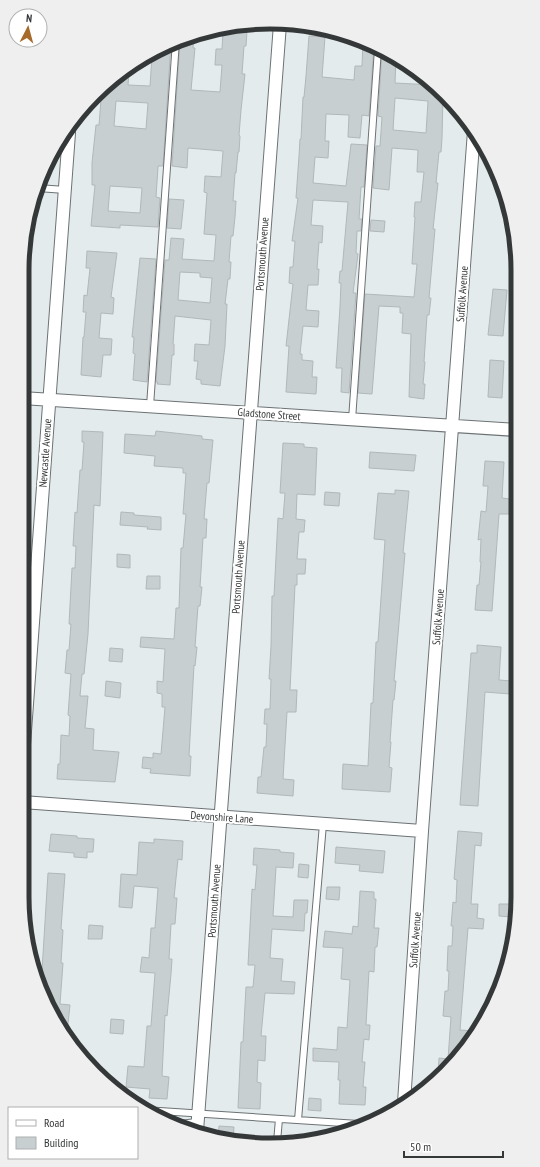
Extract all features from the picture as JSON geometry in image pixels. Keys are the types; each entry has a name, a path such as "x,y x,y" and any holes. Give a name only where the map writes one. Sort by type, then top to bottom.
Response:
{"street":[{"name":"Portsmouth Avenue","path":"198,1122 280,30"},
{"name":"Newcastle Avenue","path":"29,675 69,138"},
{"name":"Suffolk Avenue","path":"404,1097 422,831 473,141"},
{"name":"Gladstone Street","path":"29,398 511,430"},
{"name":"Devonshire Lane","path":"29,803 422,831"}],"lane":[{"path":"150,406 175,48"},
{"path":"352,420 378,54"},
{"path":"44,188 65,190"},
{"path":"298,1120 323,824"},
{"path":"168,1115 198,1122"},
{"path":"277,1138 279,1119"},
{"path":"187,1123 279,1119 351,1124"}],"building":[{"path":"247,31 246,46 244,46 242,74 245,74 239,135 239,152 235,173 233,201 236,201 235,217 233,236 231,236 229,262 231,262 230,279 228,279 225,304 227,304 225,346 220,386 201,384 201,380 196,379 198,361 194,361 195,344 209,345 211,320 175,316 173,344 174,355 172,355 170,385 157,384 165,260 169,260 171,238 184,239 182,259 214,261 216,235 204,234 207,193 204,192 205,176 221,177 223,151 188,148 187,168 172,166 180,46 194,42 193,48 195,48 191,90 220,92 222,65 215,65 216,49 222,49 223,34","holes":["180,272 200,273 200,277 212,278 210,303 178,300"]},
{"path":"309,36 325,37 322,77 354,80 355,66 362,66 363,47 374,52 369,116 362,115 360,138 348,137 349,115 326,114 325,141 329,141 328,158 315,157 313,183 346,186 351,144 367,145 364,187 361,187 359,219 362,219 361,231 357,231 356,253 358,254 353,293 356,293 349,393 341,392 342,368 336,368 341,283 339,283 340,271 342,271 348,202 313,200 311,225 323,226 322,243 319,242 317,269 319,269 318,285 308,285 306,310 319,311 318,327 303,326 300,354 302,354 302,360 313,361 312,377 317,377 316,394 286,392 289,346 286,346 293,284 289,283 290,267 293,267 295,241 292,241 298,198 296,198"},
{"path":"171,50 163,166 158,166 156,197 160,198 158,227 120,225 120,228 91,226 95,185 92,185 92,163 96,125 99,125 100,100 129,75 128,85 150,86 152,60","holes":["116,101 148,103 146,129 114,126","110,186 142,188 140,213 108,211"]},
{"path":"382,57 396,65 395,83 424,85 443,103 441,152 439,152 436,183 438,183 433,229 435,229 429,298 431,298 429,315 427,315 424,362 424,399 409,397 411,334 402,333 403,313 400,313 400,307 379,306 372,394 358,393 365,294 414,297 417,264 412,264 415,202 421,202 424,172 417,172 418,150 392,148 389,190 373,188 376,146 380,146 382,117 378,116","holes":["395,98 428,101 426,133 393,130"]},
{"path":"169,199 184,200 181,229 167,228"},
{"path":"371,220 385,221 384,232 370,231"},
{"path":"87,251 117,253 111,297 114,298 113,314 101,313 99,338 112,339 111,355 103,355 101,377 81,375 86,312 83,312 84,295 87,296 90,268 86,268"},
{"path":"140,258 156,259 147,382 133,380 135,354 133,353 134,337 132,337"},
{"path":"493,289 507,290 503,336 488,335"},
{"path":"490,360 504,361 502,398 488,397"},
{"path":"82,431 103,432 100,506 94,505 88,634 80,696 88,696 85,728 94,729 93,750 119,752 115,782 57,779 58,764 60,764 61,735 69,736 70,716 68,715 71,674 65,673 71,624 69,624 72,568 75,568 76,546 73,546 75,512 77,513 80,470 82,470 84,442 82,442"},
{"path":"156,431 202,436 202,439 213,440 209,483 207,483 204,519 207,519 206,538 203,538 200,587 202,587 200,606 198,606 195,647 197,647 195,666 194,665 189,756 191,756 190,776 150,773 151,769 142,768 143,757 153,758 153,753 161,754 165,707 162,707 162,694 157,693 157,681 163,682 165,649 140,647 141,637 174,639 176,608 179,608 181,548 183,548 186,514 183,514 186,473 183,473 183,468 154,466 155,456 124,453 125,434 155,436"},
{"path":"283,443 304,444 304,447 317,448 315,495 297,494 296,519 305,520 304,532 299,532 297,559 306,559 305,574 297,574 297,585 295,585 290,690 297,690 296,712 287,712 283,779 294,780 293,796 257,793 258,777 261,777 264,747 266,747 267,724 264,724 265,709 270,709 271,679 269,679 272,596 274,596 278,518 283,519 285,493 280,493"},
{"path":"370,452 416,455 414,471 369,468"},
{"path":"485,461 504,462 502,498 510,499 509,514 499,514 492,611 475,610 481,562 481,539 478,540 481,511 486,512 488,486 483,486"},
{"path":"395,490 409,491 394,681 396,681 390,742 389,767 392,768 390,792 342,789 343,764 368,766 371,703 373,703 376,642 378,642 385,540 374,539 378,493 395,494"},
{"path":"325,492 340,493 339,506 324,505"},
{"path":"121,512 134,513 134,515 161,517 161,530 147,529 148,527 120,525"},
{"path":"117,554 130,555 130,568 117,567"},
{"path":"147,576 160,576 160,589 146,589"},
{"path":"477,645 501,647 499,680 511,681 510,694 485,692 478,806 460,805 471,653 477,653"},
{"path":"110,648 123,649 122,662 109,661"},
{"path":"106,681 121,683 120,698 105,696"},
{"path":"458,831 482,833 481,846 475,845 471,904 478,904 477,918 484,919 483,929 468,928 460,1030 470,1031 448,1059 451,1017 443,1016 445,991 448,991 448,946 452,946 453,926 451,926 453,902 456,903 457,880 454,879"},
{"path":"51,834 94,839 93,852 87,852 87,858 74,857 74,853 49,851"},
{"path":"154,839 183,841 182,860 178,859 174,898 177,898 175,924 171,924 169,959 172,959 167,1016 165,1015 162,1076 169,1077 167,1099 149,1098 150,1089 126,1087 128,1066 144,1067 147,1026 151,1026 155,973 140,972 142,957 149,958 151,928 155,928 158,888 134,886 132,908 119,907 121,874 137,875 139,842 154,843"},
{"path":"336,847 385,851 383,873 359,871 360,865 335,863"},
{"path":"254,848 280,850 280,852 294,853 293,868 276,867 273,916 293,917 294,900 308,900 307,913 305,913 304,931 272,929 270,958 283,959 281,981 295,982 294,994 265,993 261,1036 266,1036 265,1061 258,1060 257,1082 261,1083 260,1109 238,1108 241,1042 243,1042 246,987 253,987 255,965 248,965 252,889 255,890 257,865 253,865"},
{"path":"299,864 309,865 308,878 298,877"},
{"path":"48,873 65,874 61,929 63,930 61,963 63,963 60,1004 70,1005 68,1028 54,1004 42,973"},
{"path":"327,887 340,887 339,900 326,899"},
{"path":"360,891 374,892 374,899 376,899 374,928 379,928 377,947 375,947 374,972 369,971 366,1025 370,1025 369,1040 364,1039 362,1062 365,1062 363,1087 366,1087 365,1105 339,1104 339,1062 313,1061 313,1048 337,1050 338,1027 347,1028 350,980 341,979 343,948 323,947 325,931 352,934 353,926 358,927"},
{"path":"499,904 511,904 510,917 499,916"},
{"path":"89,925 103,926 102,939 88,939"},
{"path":"111,1019 124,1020 123,1034 110,1033"},
{"path":"439,1058 448,1059 438,1069"},
{"path":"309,1098 321,1099 321,1111 308,1110"},
{"path":"219,1126 234,1127 233,1135 219,1132"}]}
